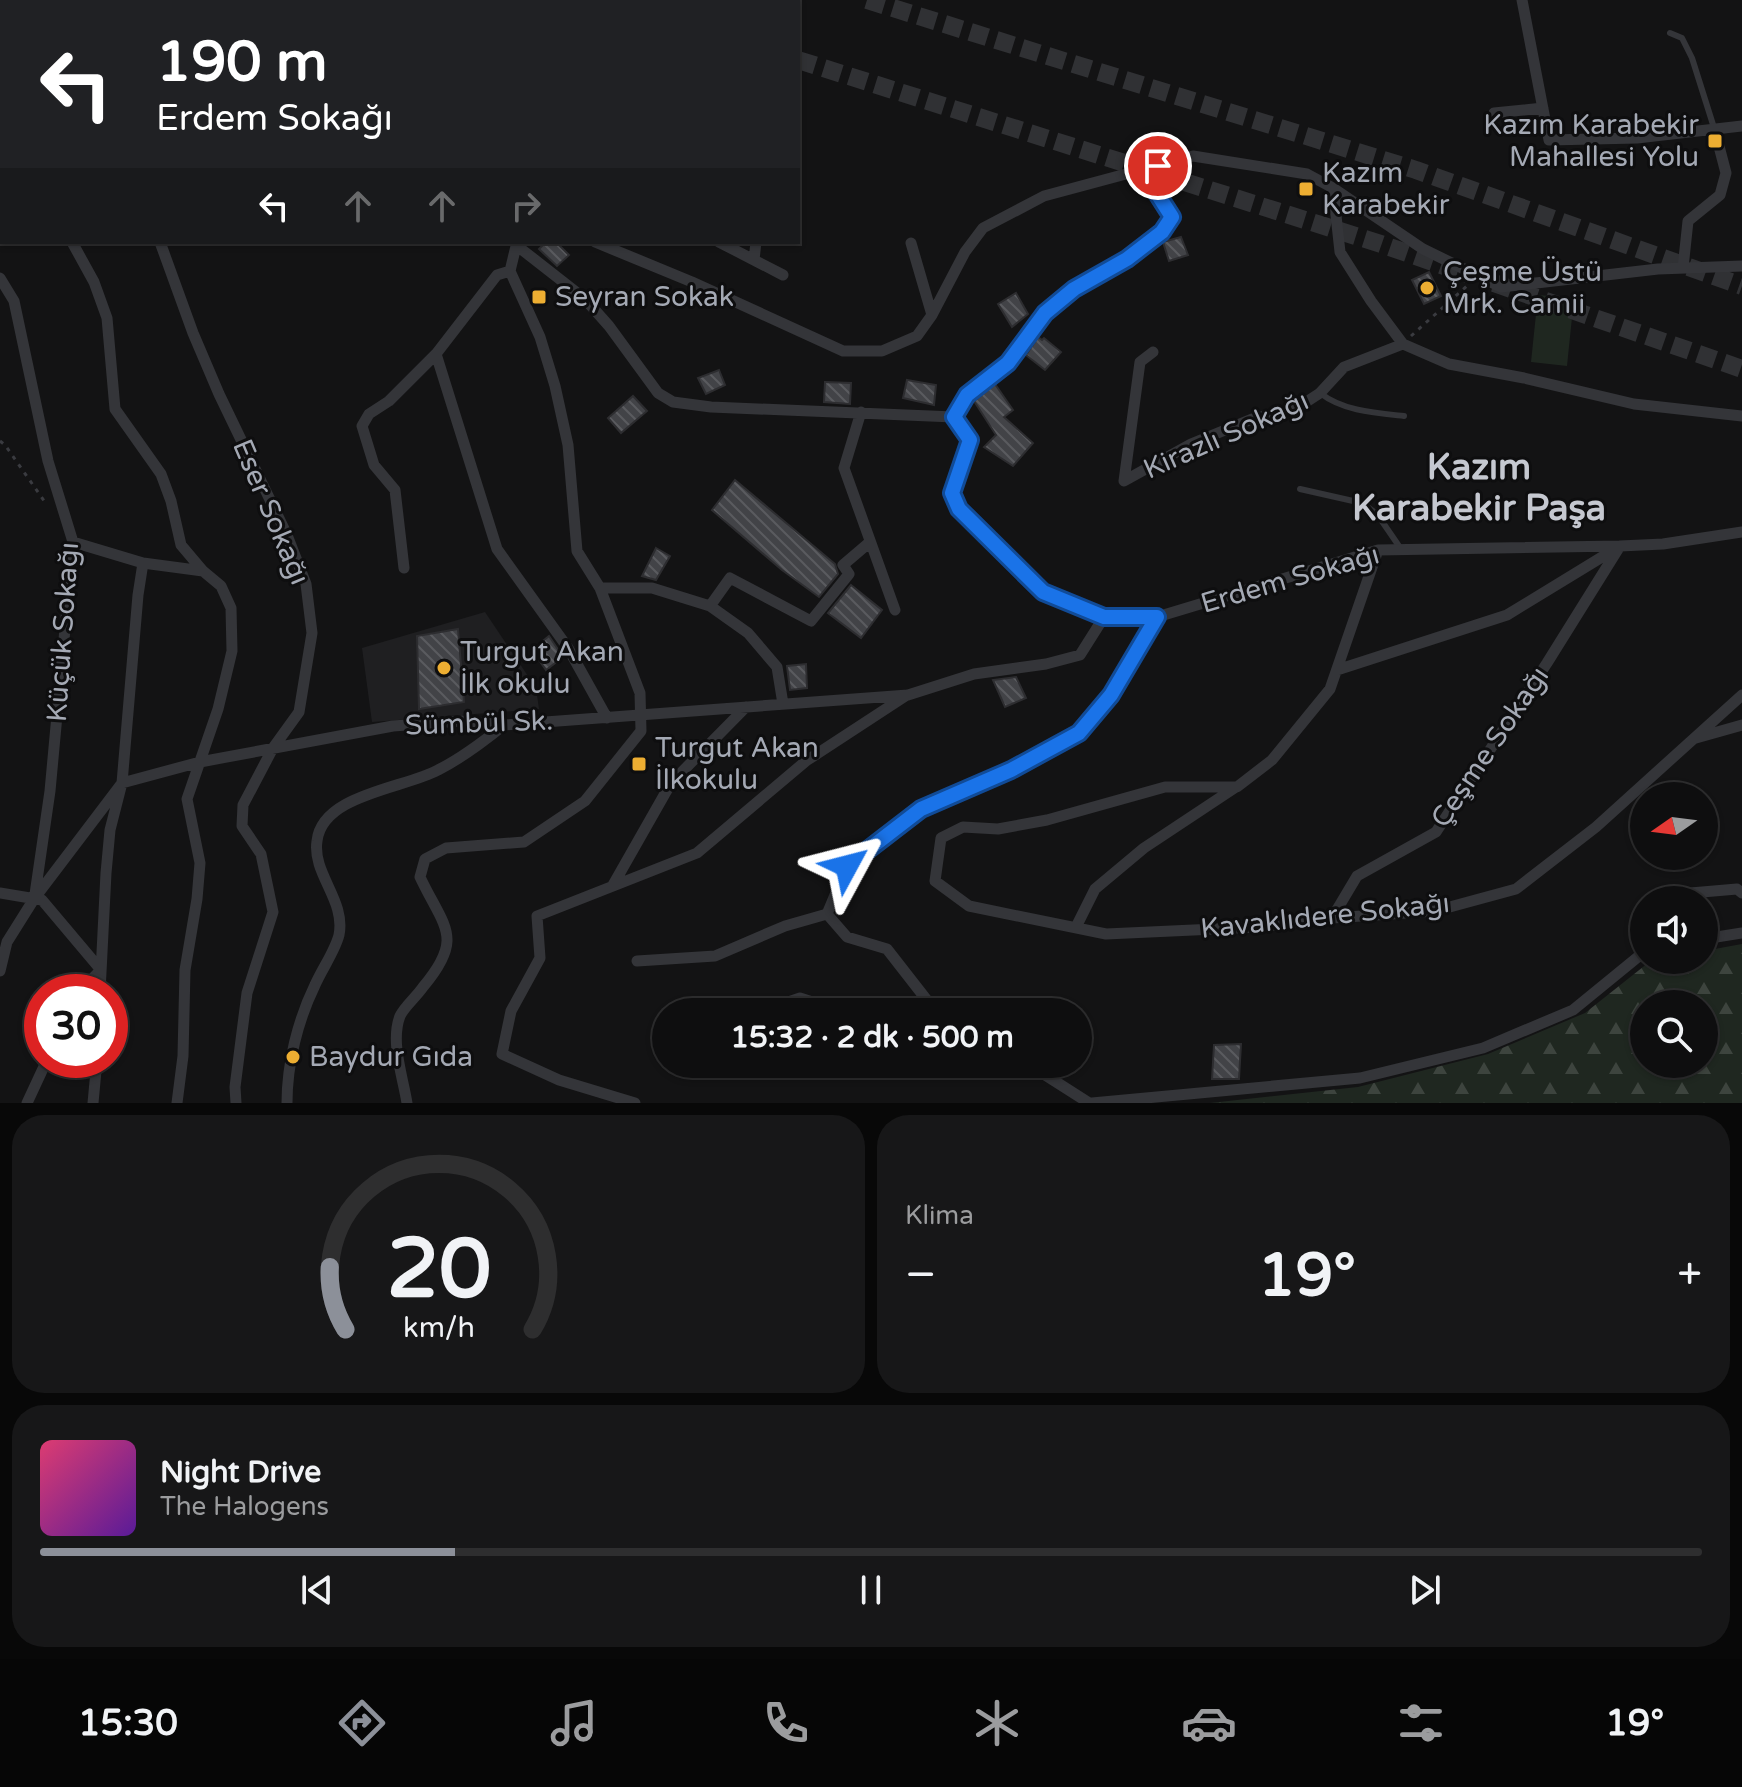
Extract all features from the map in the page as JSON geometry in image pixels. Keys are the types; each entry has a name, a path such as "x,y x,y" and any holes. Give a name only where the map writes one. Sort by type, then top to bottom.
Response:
{"street":[{"path":"1522,0 1549,140 1637,138 1742,126"},
{"path":"1494,113 1543,108"},
{"path":"1683,268 1688,221 1720,195 1726,173 1715,131"},
{"path":"600,244 843,351 882,351 917,336 932,315 965,252 983,228 1044,196 1193,156 1307,174 1423,249 1501,287 1683,268 1742,266"},
{"path":"954,417 967,395 1008,363 1045,313 1074,289 1127,259 1162,232 1172,217 1158,195 1158,166"},
{"path":"1333,188 1340,252 1403,344 1449,364 1634,404 1742,416"},
{"path":"911,243 932,315"},
{"path":"73,244 94,282 107,318 115,409 161,474 181,545 203,571 221,586 231,608 232,651 218,709 187,799 200,863 185,970 183,1056 177,1103"},
{"name":"Eser Sokağı","path":"161,244 208,370 287,535 306,584 312,633 299,712 273,748 243,805 242,826 261,854 273,912 247,993 236,1103"},
{"path":"407,1103 397,1046 400,1016 438,969 447,952 448,933 420,877 425,859 446,848 524,842 585,801 641,731 640,693 600,588 577,551 568,445 540,337 510,271 516,244"},
{"path":"517,244 585,299 609,326 651,385 673,402 711,407 954,417"},
{"path":"723,244 783,275"},
{"path":"754,260 756,244"},
{"path":"404,568 395,490 374,465 362,426 369,414 389,401 436,354 497,275 510,271"},
{"name":"Küçük Sokağı","path":"0,278 14,301 48,461 73,542 50,791 34,899"},
{"name":"Kirazlı Sokağı","path":"1153,352 1140,362 1124,481 1191,444 1252,419 1297,408 1320,393 1344,367 1403,344"},
{"path":"436,354 497,549 568,648 607,718"},
{"path":"861,412 844,468 895,610"},
{"path":"954,417 970,440 952,493 959,509 1043,592 1104,617"},
{"name":"Erdem Sokağı","path":"1104,617 1157,617 1378,550 1663,544 1742,532"},
{"path":"73,542 143,563 203,571"},
{"path":"710,606 730,578 811,621 849,574 843,565 870,542"},
{"path":"1337,670 1507,615 1620,546"},
{"name":"Çeşme Sokağı","path":"1332,918 1357,876 1436,832 1620,546"},
{"path":"1076,927 1095,889 1144,848 1237,787 1272,760 1330,689 1378,550"},
{"path":"101,974 109,845 122,783 143,563"},
{"path":"600,588 652,588 710,606 748,633 777,667 783,704"},
{"name":"Sümbül Sk.","path":"122,783 200,762 393,726 462,721 504,725 908,695 974,674 1046,664 1080,655 1104,617"},
{"path":"827,914 847,866 921,809 1011,770 1079,733 1111,695 1157,617"},
{"path":"635,1103 559,1080 502,1054 511,1011 540,958 537,916 697,853 806,761 908,695"},
{"name":"Kavaklıdere Sokağı","path":"1237,787 1165,787 1047,820 998,829 963,827 941,838 935,881 969,906 1106,934 1259,927 1435,911 1516,889 1596,827 1742,695"},
{"path":"613,886 671,783 746,707"},
{"path":"287,1103 287,1084 303,1011 339,935 338,908 318,862 318,832 346,805 385,787 435,772 470,752 504,725"},
{"path":"1694,739 1742,725"},
{"path":"0,971 7,942 34,899 122,783"},
{"path":"1718,891 1737,889 1742,893"},
{"path":"0,893 42,900 101,970"},
{"path":"637,961 715,956 785,926 827,914"},
{"path":"827,914 847,937 887,949 925,998"},
{"path":"1718,937 1742,933"},
{"path":"1051,1078 1091,1103 1360,1078 1483,1048 1573,1010 1630,963"},
{"path":"97,974 101,970"},
{"path":"27,1103 39,1078"},
{"path":"93,1103 95,1078"}],"lane":[{"path":"1670,33 1682,38 1692,58 1715,131"},
{"path":"1320,393 1331,402 1363,411 1404,416"},
{"path":"1300,489 1362,503 1377,514 1401,550"}],"path":[{"path":"1403,344 1478,276"},
{"path":"0,441 48,506"}],"shaded area":[{"name":"Turgut Akan İlk okulu","path":"485,612 536,688 539,709 372,722 362,648"}],"green space":[{"path":"1538,295 1574,298 1567,366 1531,362"},
{"path":"1742,944 1742,1103 1210,1103 1358,1087 1488,1054 1585,1013 1634,974 1718,974 1718,948"}],"building":[{"path":"1181,237 1188,255 1169,261 1163,242"},
{"path":"544,244 558,244 569,255 557,266 539,249"},
{"name":"Çeşme Üstü Mrk. Camii","path":"1429,272 1441,296 1424,304 1412,280"},
{"path":"1016,293 1028,314 1012,327 998,304"},
{"path":"1038,337 1044,338 1061,352 1045,370 1026,355"},
{"path":"719,370 725,385 706,394 698,378"},
{"path":"907,380 936,385 934,405 903,398"},
{"path":"825,382 851,383 850,404 824,402"},
{"path":"995,384 1013,410 1004,417 1033,443 1013,466 984,447 996,435 974,401"},
{"path":"633,396 647,411 621,433 608,418"},
{"path":"735,480 835,564 838,574 819,597 712,510"},
{"path":"656,548 670,556 656,580 642,576"},
{"path":"851,585 882,610 861,638 828,613"},
{"path":"458,629 464,702 419,709 417,636"},
{"path":"549,636 563,657 546,670 532,650"},
{"path":"806,664 807,688 790,690 787,666"},
{"path":"1016,677 1026,698 1005,707 993,680"},
{"path":"1241,1044 1239,1079 1212,1079 1214,1045"}],"tunnel":[{"path":"867,0 1416,170 1742,286"},
{"path":"800,61 1381,244 1470,275"},
{"path":"1494,283 1742,369"}],"place":[{"name":"Kazım Karabekir Mahallesi Yolu","path":"1715,141"},
{"name":"Kazım Karabekir","path":"1306,189"},
{"name":"Çeşme Üstü Mrk. Camii","path":"1427,288"},
{"name":"Seyran Sokak","path":"539,297"},
{"name":"Turgut Akan İlk okulu","path":"444,668"},
{"name":"Turgut Akan İlkokulu","path":"639,764"},
{"name":"Baydur Gıda","path":"293,1057"}],"district":[{"name":"Kazım Karabekir Paşa","path":"1479,488"}],"route":[{"path":"847,866 921,809 1011,770 1079,733 1111,695 1157,617 1104,617 1043,592 959,509 952,493 970,440 954,417 967,395 1008,363 1045,313 1074,289 1127,259 1162,232 1172,217 1158,195 1158,166"}]}
